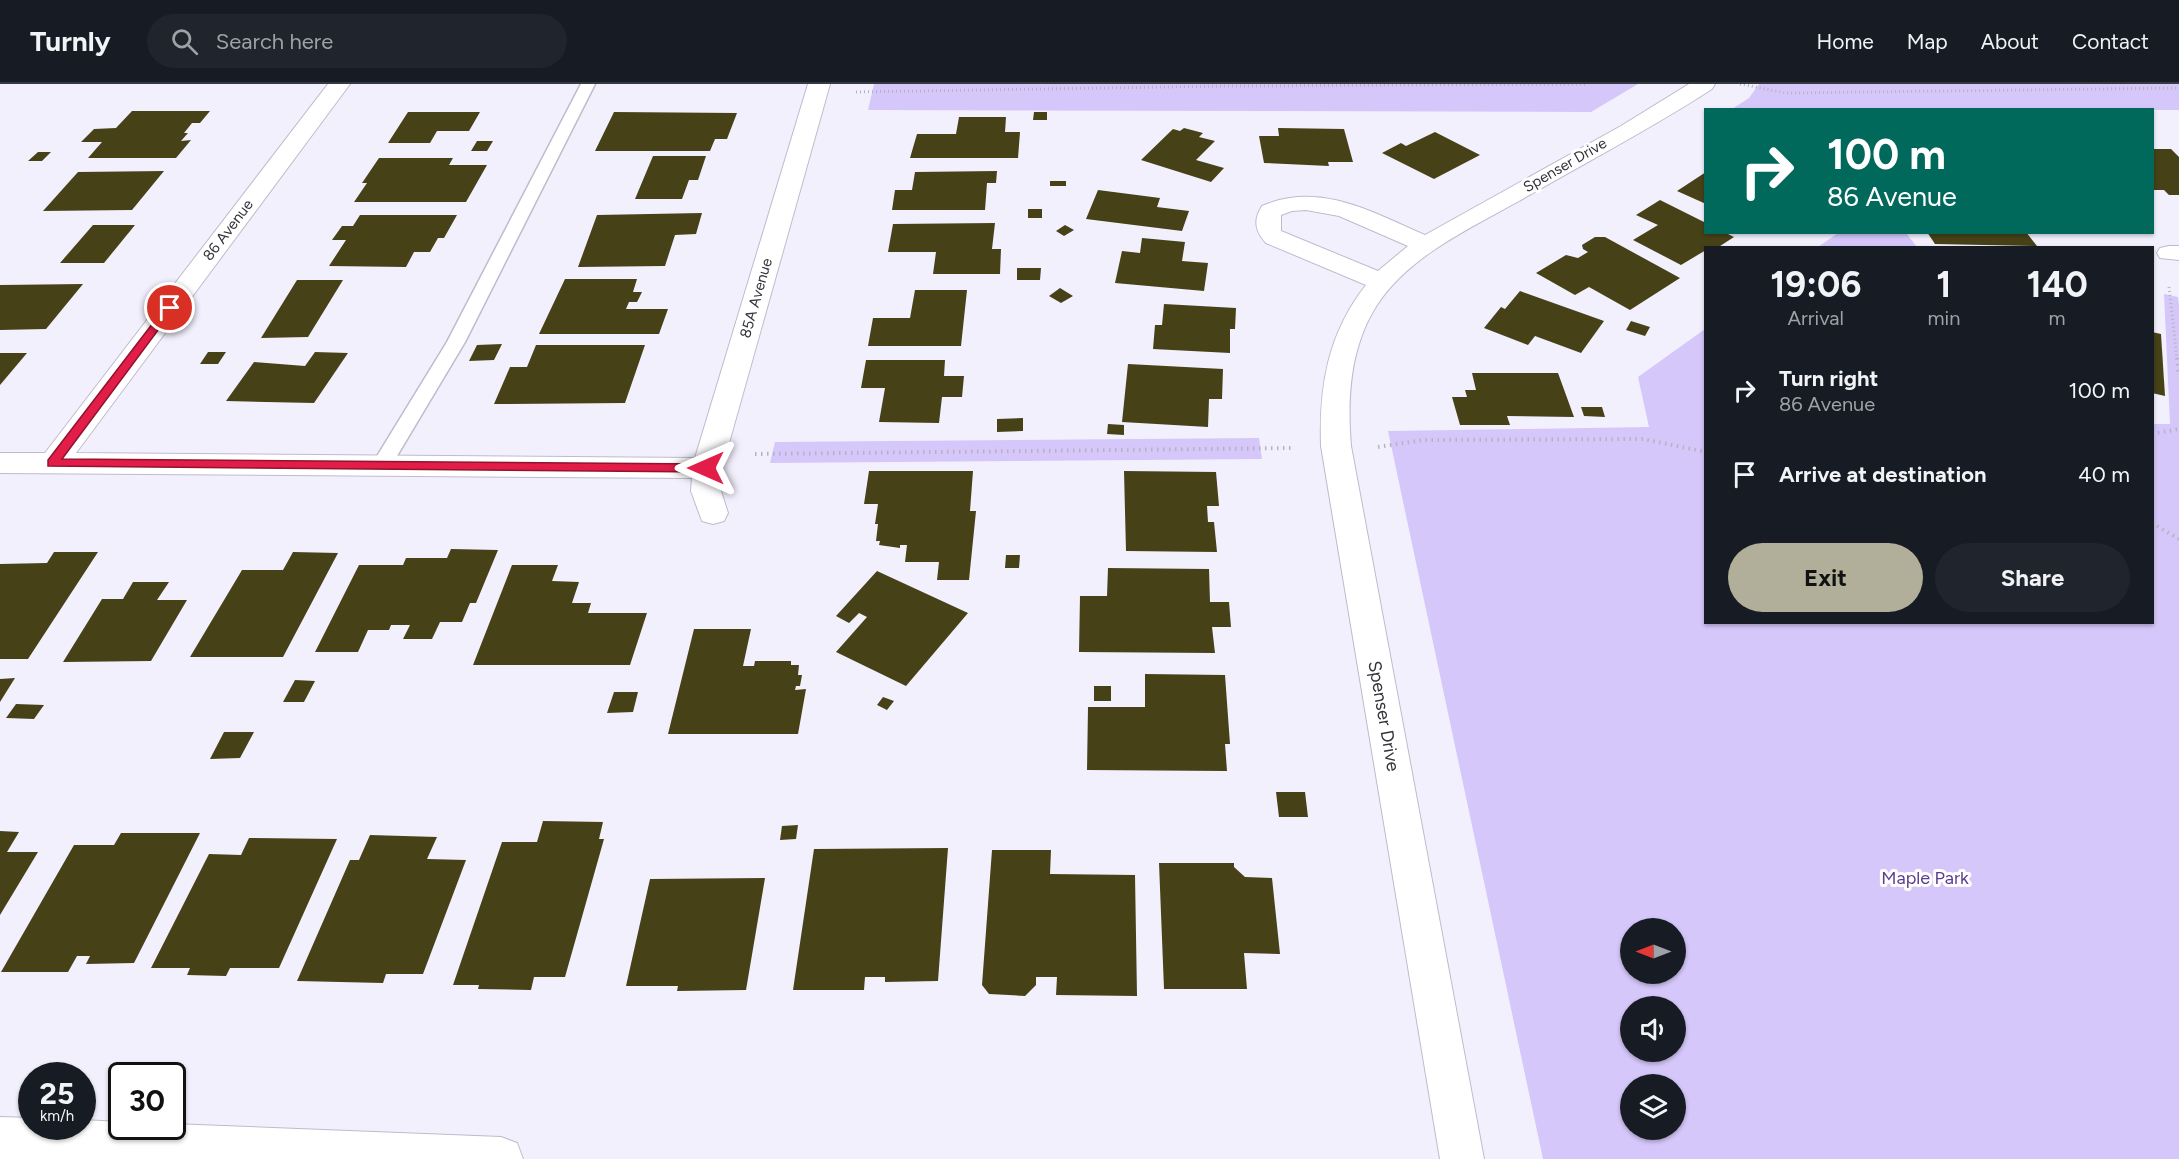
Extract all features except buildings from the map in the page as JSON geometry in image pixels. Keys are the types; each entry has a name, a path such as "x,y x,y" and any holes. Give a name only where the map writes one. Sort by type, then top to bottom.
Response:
{"street":[{"name":"86 Avenue","path":"53,463 339,84"},
{"name":"85A Avenue","path":"713,513 706,491 706,468 819,84"},
{"name":"Spenser Drive","path":"1462,1159 1336,446 1334,404 1342,353 1356,318 1382,282 1425,244 1704,84"},
{"path":"1382,282 1275,238 1270,233 1267,224 1271,211 1289,202 1315,202 1342,210 1425,244"},
{"path":"0,463 706,468"},
{"path":"0,1139 501,1159"}],"lane":[{"path":"381,466 456,342 588,84"}],"path":[{"path":"850,92 1226,86 1587,84"},
{"path":"1740,84 1786,93 2179,88"},
{"path":"2052,84 2056,89"},
{"path":"2169,286 2179,376"},
{"path":"2154,434 2179,429"},
{"path":"1376,447 1423,440 1643,439 1704,452"},
{"path":"750,454 1300,448"},
{"path":"2154,524 2179,539"}],"green space":[{"path":"874,84 1638,84 1591,112 868,110"},
{"path":"1759,84 2179,84 2179,110 2154,110 2154,108 1734,108 1749,98"},
{"path":"1837,234 1907,234 1916,246 1819,246"},
{"name":"Maple Park","path":"2164,294 2178,297 2179,305 2179,1159 1543,1159 1388,431 1649,427 1638,377 1704,330 1704,624 2154,624 2154,424 2170,424"},
{"path":"1259,438 1262,459 770,463 775,442"}],"route":[{"path":"170,308 53,463 706,468"}]}
